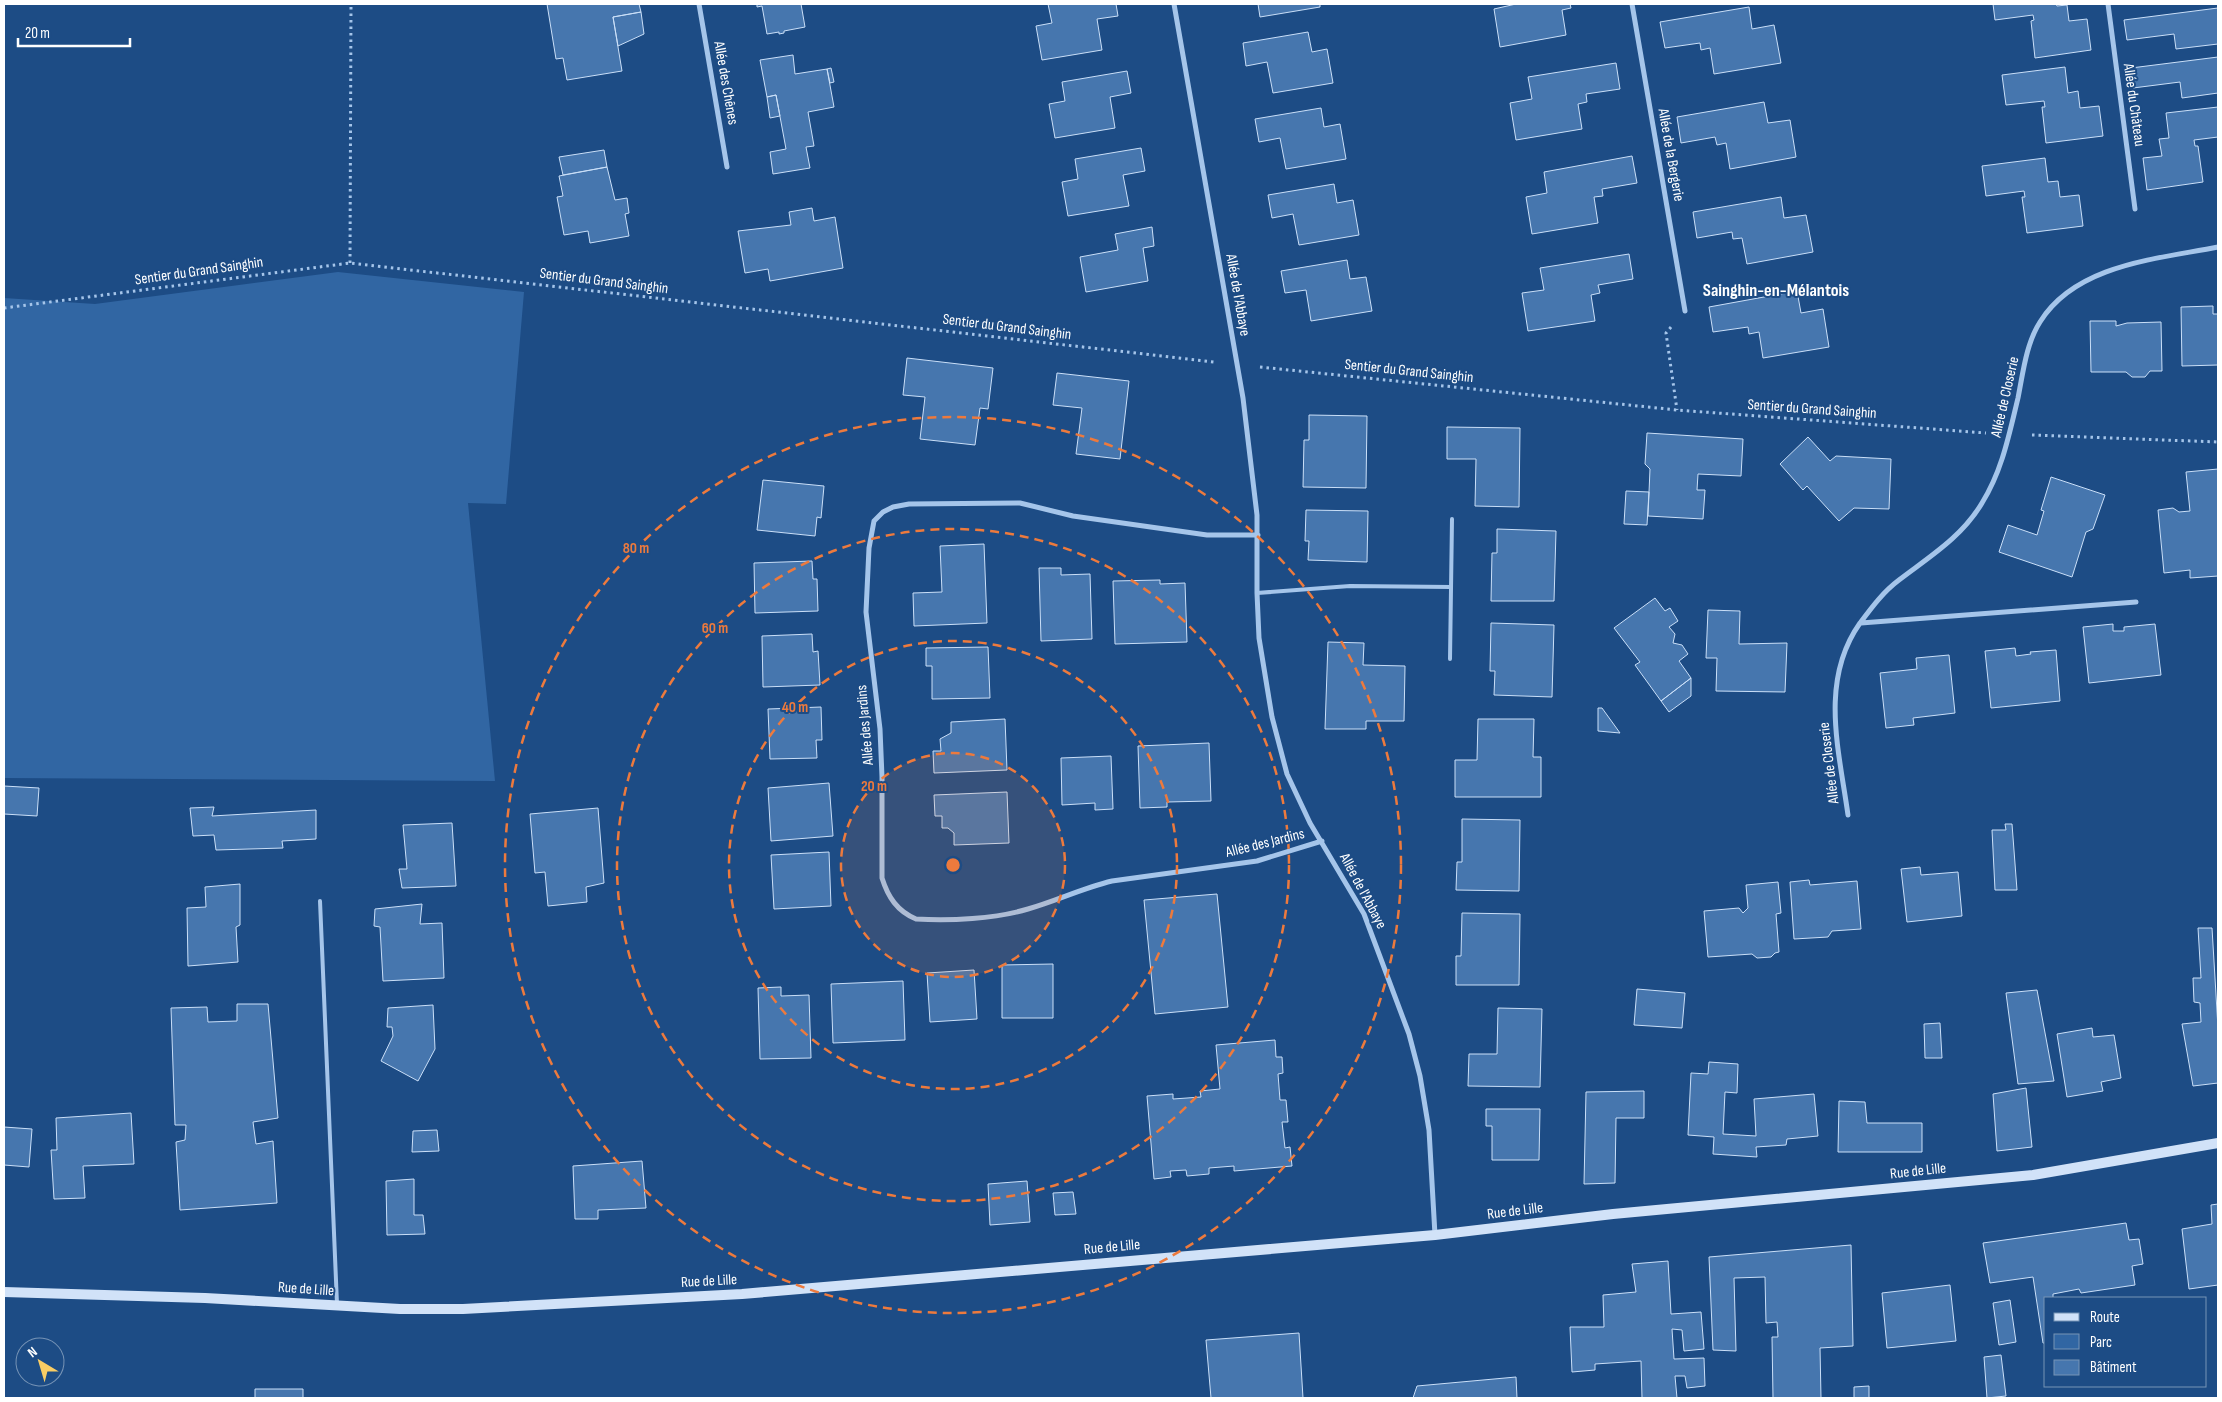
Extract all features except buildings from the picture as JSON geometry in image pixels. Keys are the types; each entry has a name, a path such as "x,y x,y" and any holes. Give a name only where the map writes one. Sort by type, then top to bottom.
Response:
{"main road":[{"name":"Rue de Lille","path":"4,1292 205,1298 337,1306 463,1309 742,1294 1435,1235 1640,1211 2033,1175 2218,1143"}],"street":[{"name":"Allée des Chênes","path":"700,4 727,167"},
{"name":"Allée de l'Abbaye","path":"1174,4 1238,365 1257,515 1256,594 1262,664 1279,748 1298,800 1364,914 1409,1034 1420,1076 1429,1130 1435,1235"},
{"name":"Allée de la Bergerie","path":"1632,4 1685,311"},
{"name":"Allée du Château","path":"2108,4 2135,209"},
{"name":"Allée de Closerie","path":"1848,815 1836,724 1836,683 1839,665 1847,645 1860,623 1884,593 1946,546 1967,525 1982,504 1994,480 2009,434 2031,343 2040,322 2071,289 2092,278 2116,269 2218,247"},
{"name":"Allée des Jardins","path":"1258,535 1198,534 1073,516 1020,503 908,504 893,507 883,512 874,522 870,535 866,612 880,729 882,878 887,893 895,904 905,914 916,919 999,915 1029,909 1099,884 1256,861 1322,842"},
{"path":"1860,623 2136,602"}],"lane":[{"path":"1450,659 1452,519"},
{"path":"1256,594 1350,586 1451,587"},
{"path":"320,901 337,1306"}],"path":[{"path":"350,263 352,4"},
{"name":"Sentier du Grand Sainghin","path":"4,308 350,263 1238,365 1677,410 2009,434 2218,442"},
{"path":"1677,410 1666,333 1685,311"}],"green space":[{"path":"338,272 524,292 506,504 468,503 495,781 4,778 4,298 95,304"}],"district":[{"name":"Sainghin-en-Mélantois","path":"1776,290"}]}
